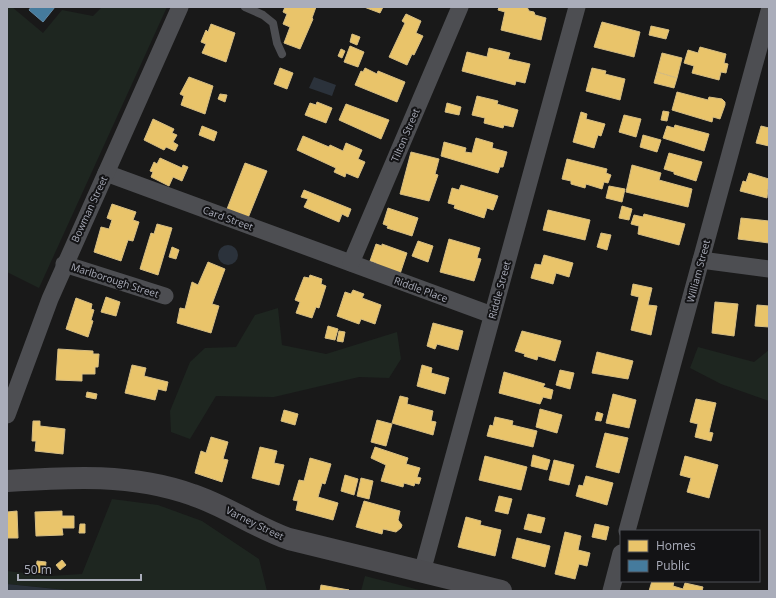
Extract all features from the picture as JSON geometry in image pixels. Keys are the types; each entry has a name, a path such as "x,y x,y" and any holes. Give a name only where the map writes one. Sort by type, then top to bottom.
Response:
{"main road":[{"name":"Varney Street","path":"7,481 104,477 155,484 192,494 212,502 270,533 289,539 501,591"}],"street":[{"name":"Bowman Street","path":"7,415 64,264 180,7"},
{"name":"Tilton Street","path":"351,263 460,7"},
{"name":"Riddle Street","path":"422,572 577,7"},
{"name":"William Street","path":"627,530 769,11"},
{"name":"Card Street","path":"106,173 351,263"},
{"path":"701,260 769,269"},
{"name":"Riddle Place","path":"351,263 492,315"},
{"name":"Marlborough Street","path":"64,264 165,296"},
{"path":"610,591 620,556"}],"lane":[{"path":"245,7 263,15 273,23 277,44 282,54"}],"shaded area":[{"path":"7,7 12,7 43,33 62,10 93,16 102,7 167,7 39,288 7,272"},
{"path":"314,77 336,85 332,96 309,88"},
{"path":"228,245 235,248 238,255 235,262 228,265 221,262 218,255 221,248"},
{"path":"278,308 282,345 326,354 397,332 401,359 389,378 359,377 274,397 216,396 190,439 171,432 170,411 190,362 205,348 236,347 255,315"},
{"path":"698,347 754,362 769,350 769,401 721,384 690,368"},
{"path":"112,499 158,505 202,521 259,559 267,591 76,591 7,584 7,571 50,576 82,574"},
{"path":"365,576 423,591 361,591"},
{"path":"7,584 76,591 7,591"}],"building: Homes":[{"path":"285,7 316,7 312,18 313,19 300,49 284,43 290,27 283,24 287,14 283,12"},
{"path":"364,7 383,7 380,13"},
{"path":"499,7 527,7 529,11 534,12 535,15 546,18 541,40 501,30 505,12 498,10"},
{"path":"406,14 421,21 416,33 423,36 414,55 412,54 407,65 389,57 405,23 402,21"},
{"path":"602,22 640,32 634,57 594,47"},
{"path":"211,24 235,33 226,62 202,53 206,44 201,42 206,30 208,32"},
{"path":"651,26 669,30 666,39 649,35"},
{"path":"352,34 360,37 357,45 350,42"},
{"path":"350,46 364,52 358,67 344,62"},
{"path":"700,47 726,54 724,63 728,64 726,73 721,72 719,80 692,73 694,66 684,63 688,50 698,53"},
{"path":"489,48 510,53 508,59 530,64 525,83 516,81 515,85 462,71 467,52 487,57"},
{"path":"341,49 345,51 342,58 338,56"},
{"path":"662,53 682,58 677,78 657,72"},
{"path":"280,68 293,73 287,89 274,84"},
{"path":"365,68 377,74 378,71 405,82 397,102 355,85 361,71 363,72"},
{"path":"592,68 606,71 605,74 625,79 620,100 586,91"},
{"path":"657,72 677,78 674,88 654,83"},
{"path":"189,77 213,86 205,114 181,105 184,96 180,94"},
{"path":"677,92 708,100 709,97 722,99 725,102 725,105 720,119 713,117 712,122 672,110"},
{"path":"220,94 227,95 225,102 218,99"},
{"path":"477,96 498,101 497,104 518,110 513,127 504,125 503,128 484,123 485,118 472,115"},
{"path":"317,102 332,108 326,123 305,115 310,103 316,105"},
{"path":"447,103 461,107 459,115 445,112"},
{"path":"346,104 389,120 381,139 339,120"},
{"path":"663,111 669,112 667,121 661,120"},
{"path":"581,112 587,114 586,119 605,124 601,136 598,135 594,148 573,142"},
{"path":"624,115 641,119 636,137 619,132"},
{"path":"153,119 174,129 172,133 177,135 173,142 178,145 175,151 166,147 164,150 144,140"},
{"path":"675,125 709,134 704,151 663,138 667,126 674,128"},
{"path":"202,126 217,132 214,141 199,135"},
{"path":"761,126 769,128 769,146 756,143"},
{"path":"643,135 661,140 657,152 640,147"},
{"path":"303,136 343,151 346,143 362,150 358,159 365,162 358,178 346,173 345,177 334,172 336,168 297,150"},
{"path":"476,138 493,143 492,148 507,152 503,167 500,167 498,173 441,156 444,142 466,148 465,152 472,153"},
{"path":"411,152 439,159 435,174 438,175 429,201 400,194"},
{"path":"669,153 702,162 696,181 664,169"},
{"path":"160,158 182,168 183,165 188,167 182,181 173,177 169,186 151,177 153,172 150,171 154,162 157,164"},
{"path":"567,159 607,169 606,173 611,175 608,183 604,182 602,189 586,184 585,188 571,184 571,181 562,179"},
{"path":"245,163 267,171 248,218 227,209"},
{"path":"632,165 661,173 659,180 692,189 688,207 626,192"},
{"path":"749,173 769,179 767,198 740,191 743,181 746,182"},
{"path":"461,185 498,196 493,210 487,208 484,218 454,208 455,205 448,203 452,188 459,190"},
{"path":"609,186 625,189 622,202 606,198"},
{"path":"304,190 351,209 348,217 342,214 339,222 304,207 308,199 301,197"},
{"path":"112,204 136,212 133,220 139,222 133,241 128,240 121,261 94,252 101,227 109,229 112,220 107,218"},
{"path":"622,206 632,209 629,220 619,218"},
{"path":"388,208 418,218 412,236 387,228 388,226 383,224"},
{"path":"548,210 590,220 585,240 543,230"},
{"path":"644,214 685,224 679,245 638,234 639,226 631,224 634,215 643,217"},
{"path":"741,218 769,221 769,243 738,239"},
{"path":"157,224 172,228 158,275 140,269 151,233 154,234"},
{"path":"601,233 611,235 607,250 597,247"},
{"path":"449,239 480,248 477,258 481,259 474,281 440,272"},
{"path":"418,241 433,246 428,262 412,256"},
{"path":"376,244 382,246 382,244 407,253 400,274 375,265 376,263 370,261"},
{"path":"172,247 179,250 176,259 169,257"},
{"path":"544,255 573,263 569,277 556,273 553,284 531,278 535,264 541,265"},
{"path":"208,262 225,269 212,304 219,306 211,333 177,323 180,308 185,309 192,282 198,285"},
{"path":"310,275 322,279 321,284 326,286 319,308 316,307 312,318 296,313 300,302 295,300 304,277 309,278"},
{"path":"633,284 652,288 648,305 657,306 651,335 631,330 639,297 631,295"},
{"path":"353,290 364,294 362,298 381,305 375,324 361,319 359,324 337,316 345,292 351,294"},
{"path":"106,297 120,302 116,316 101,312"},
{"path":"76,298 92,304 91,309 94,310 91,320 93,321 88,337 66,329"},
{"path":"715,302 738,304 734,336 712,333"},
{"path":"757,305 769,306 769,327 755,326"},
{"path":"433,323 463,331 458,350 437,344 435,349 427,346"},
{"path":"328,326 338,329 335,340 325,338"},
{"path":"339,331 345,332 343,342 337,341"},
{"path":"522,331 561,341 555,361 538,356 537,360 524,356 525,354 515,351"},
{"path":"58,349 93,351 93,354 99,354 98,367 95,367 95,374 82,374 82,381 56,380"},
{"path":"597,352 633,361 628,379 592,373"},
{"path":"132,365 146,368 144,376 168,382 166,391 158,389 155,400 125,393"},
{"path":"422,365 432,368 431,373 449,378 445,394 417,386"},
{"path":"560,370 574,373 570,389 556,385"},
{"path":"504,372 545,384 543,387 553,390 551,399 543,397 540,404 499,393"},
{"path":"87,392 97,394 96,399 86,397"},
{"path":"613,394 636,400 629,428 606,423"},
{"path":"400,396 408,398 407,404 433,411 431,421 436,422 433,435 392,423"},
{"path":"696,399 716,403 709,432 713,433 711,441 695,437 698,424 690,422"},
{"path":"540,409 562,415 557,433 536,427"},
{"path":"284,410 298,414 295,425 281,421"},
{"path":"597,412 603,414 601,421 595,420"},
{"path":"495,417 513,421 512,425 537,431 533,447 487,436 490,425 493,426"},
{"path":"377,420 392,424 386,446 371,442"},
{"path":"33,421 40,421 40,426 65,429 63,454 35,451 36,441 32,441"},
{"path":"605,433 628,438 619,473 596,467"},
{"path":"211,437 228,442 223,459 228,460 222,482 195,473 201,451 206,453"},
{"path":"260,447 277,451 274,463 284,465 279,485 252,478"},
{"path":"375,447 408,458 406,464 420,468 417,477 421,478 419,484 415,483 414,486 404,483 403,487 381,481 386,465 371,458"},
{"path":"533,455 550,460 547,470 531,466"},
{"path":"485,456 527,467 521,490 479,480"},
{"path":"685,456 718,465 709,498 687,492 691,478 680,475"},
{"path":"310,458 331,464 325,484 322,483 318,497 338,503 333,520 296,510 298,501 293,500 299,480 304,481"},
{"path":"554,460 574,465 569,485 549,480"},
{"path":"345,475 358,479 354,495 341,491"},
{"path":"586,476 613,483 607,505 576,496 579,485 583,486"},
{"path":"361,478 373,481 369,499 357,496"},
{"path":"499,496 512,499 508,514 495,511"},
{"path":"364,501 400,511 398,520 402,525 401,528 396,532 383,529 382,534 356,527"},
{"path":"17,511 18,538 7,538 7,512"},
{"path":"62,511 62,516 74,516 74,528 62,528 63,535 36,536 35,512"},
{"path":"528,514 545,518 541,533 524,529"},
{"path":"466,517 481,521 480,525 501,530 495,556 458,547"},
{"path":"80,524 85,524 85,533 79,533"},
{"path":"595,524 609,527 606,540 592,537"},
{"path":"565,532 581,536 578,550 590,553 587,566 579,564 575,579 555,574"},
{"path":"517,538 550,546 545,567 512,558"},
{"path":"62,560 66,565 60,570 56,565"},
{"path":"37,561 46,562 45,573 36,572"},
{"path":"652,582 674,582 673,586 683,589 685,583 703,587 702,591 649,591"},
{"path":"321,585 349,590 320,591"}],"building: Public":[{"path":"31,7 55,7 43,22 29,10"}]}
